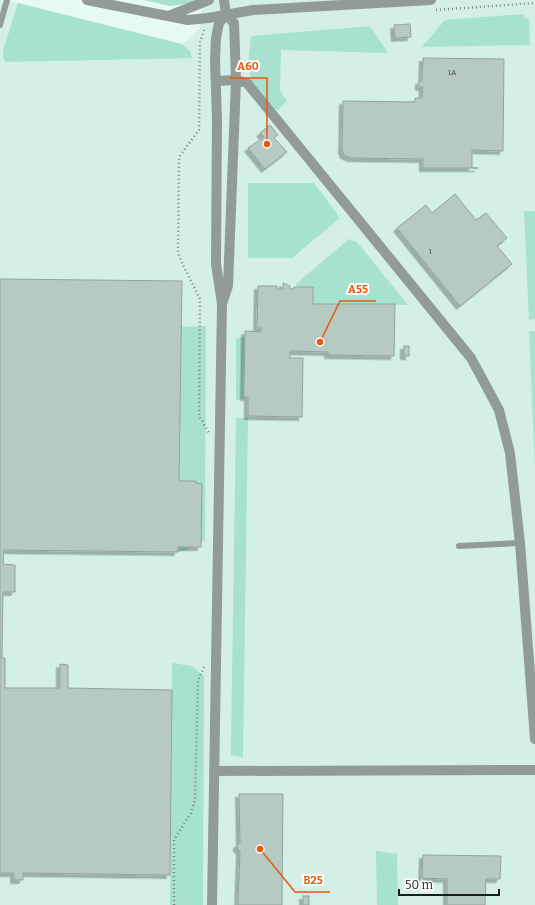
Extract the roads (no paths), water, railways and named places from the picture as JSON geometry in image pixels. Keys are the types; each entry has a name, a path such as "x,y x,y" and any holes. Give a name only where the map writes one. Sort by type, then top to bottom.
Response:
{"street":[{"path":"87,0 188,20 253,10 431,0"},
{"path":"169,16 185,11 209,0"},
{"path":"222,304 228,286 236,80 234,23 226,15 224,0"},
{"path":"212,905 215,648 222,304 216,264 216,38 218,23 226,15"},
{"path":"216,81 236,80 247,83 471,358 499,410 510,452 520,543 535,739"},
{"path":"214,771 535,770"}],"lane":[{"path":"0,25 7,0"},
{"path":"459,546 520,543"}],"place":[{"name":"A60","path":"267,144"},
{"name":"A55","path":"320,342"},
{"name":"B25","path":"260,849"}]}
